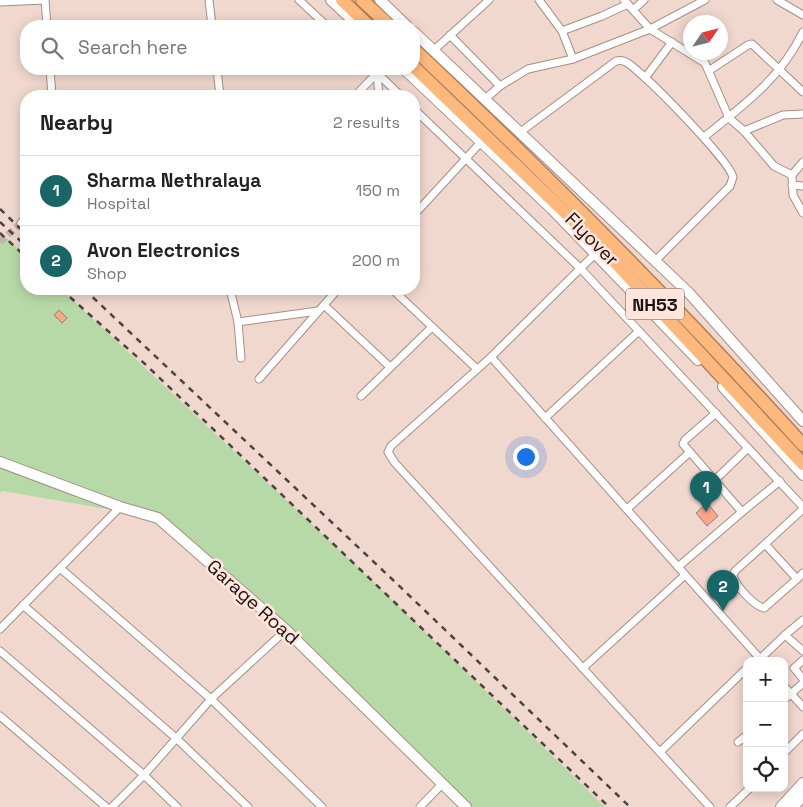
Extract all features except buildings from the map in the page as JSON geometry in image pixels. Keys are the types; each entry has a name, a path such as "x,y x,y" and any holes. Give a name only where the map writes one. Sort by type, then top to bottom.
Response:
{"highway":[{"path":"342,0 364,20"},
{"path":"362,0 384,20"},
{"name":"Flyover","path":"420,55 673,304 803,445"},
{"name":"Flyover","path":"420,72 510,142 601,247 803,464"}],"street":[{"path":"0,2 45,0 47,20"},
{"path":"209,0 211,20"},
{"path":"299,0 321,20"},
{"path":"331,0 353,20"},
{"path":"380,0 401,20"},
{"path":"433,51 489,0"},
{"path":"539,0 562,31 573,59"},
{"path":"633,10 644,0"},
{"path":"485,100 500,86 528,68 573,59 650,29 705,0"},
{"path":"776,0 803,15"},
{"path":"562,31 602,16 626,2 650,29 705,63 710,70 721,103 729,118 744,131 774,166 792,175"},
{"path":"704,138 729,118 779,71 800,45 803,32"},
{"path":"450,35 500,86"},
{"path":"420,38 485,100 510,142 655,261 689,293 803,421"},
{"path":"645,78 672,42"},
{"path":"710,70 750,44 803,92"},
{"path":"510,142 616,61 625,61 645,78 704,138 729,168 733,177 732,181 655,261"},
{"path":"50,75 52,90"},
{"path":"218,75 219,90"},
{"path":"360,90 374,75"},
{"path":"378,75 379,90"},
{"path":"382,75 396,90"},
{"path":"410,75 482,141 595,254 707,370 803,475"},
{"path":"744,131 782,115 803,114"},
{"path":"420,115 581,269 803,508 735,571 733,576 735,582 758,606 764,608 803,573"},
{"path":"420,208 482,141"},
{"path":"803,162 792,175 794,195 803,213"},
{"path":"792,185 803,186"},
{"path":"595,254 491,357 391,446 388,452 389,458 662,751 710,807"},
{"path":"231,295 238,322 241,358"},
{"path":"259,378 332,295"},
{"path":"398,295 478,369"},
{"path":"324,304 390,367"},
{"path":"238,322 318,311"},
{"path":"361,396 432,327"},
{"path":"546,418 639,331"},
{"path":"491,357 756,657"},
{"path":"716,413 684,440 683,444 742,512"},
{"path":"714,480 748,448"},
{"path":"626,509 690,452"},
{"name":"Garage Road","path":"0,462 120,507 158,518 286,630 466,807"},
{"path":"678,567 780,482"},
{"path":"0,629 120,507"},
{"path":"765,544 797,579"},
{"path":"60,568 212,700 322,807"},
{"path":"583,668 685,575"},
{"path":"24,605 177,739 248,807"},
{"path":"760,657 803,620"},
{"path":"112,807 144,775 212,700 286,630"},
{"path":"785,635 803,651"},
{"path":"0,651 144,775 177,807"},
{"path":"803,660 794,668 803,679"},
{"path":"662,751 743,672"},
{"path":"788,697 803,683"},
{"path":"788,691 803,707"},
{"path":"0,716 106,807"},
{"path":"788,749 803,734"},
{"path":"738,742 743,738"},
{"path":"420,807 443,783"},
{"path":"781,807 803,783"},
{"path":"730,807 746,792"}],"green space":[{"path":"0,232 20,250 20,295 67,295 383,591 605,807 466,807 286,630 158,518 3,491 0,493"}],"tunnel":[{"path":"0,242 20,224"}],"railway":[{"path":"0,209 20,228"},
{"path":"0,222 20,240"},
{"path":"0,233 20,251"},
{"path":"68,295 145,364 609,807"},
{"path":"90,295 393,580 630,807"}],"place":[{"name":"Sharma Nethralaya","path":"706,512"},
{"name":"Avon Electronics","path":"723,611"}]}
